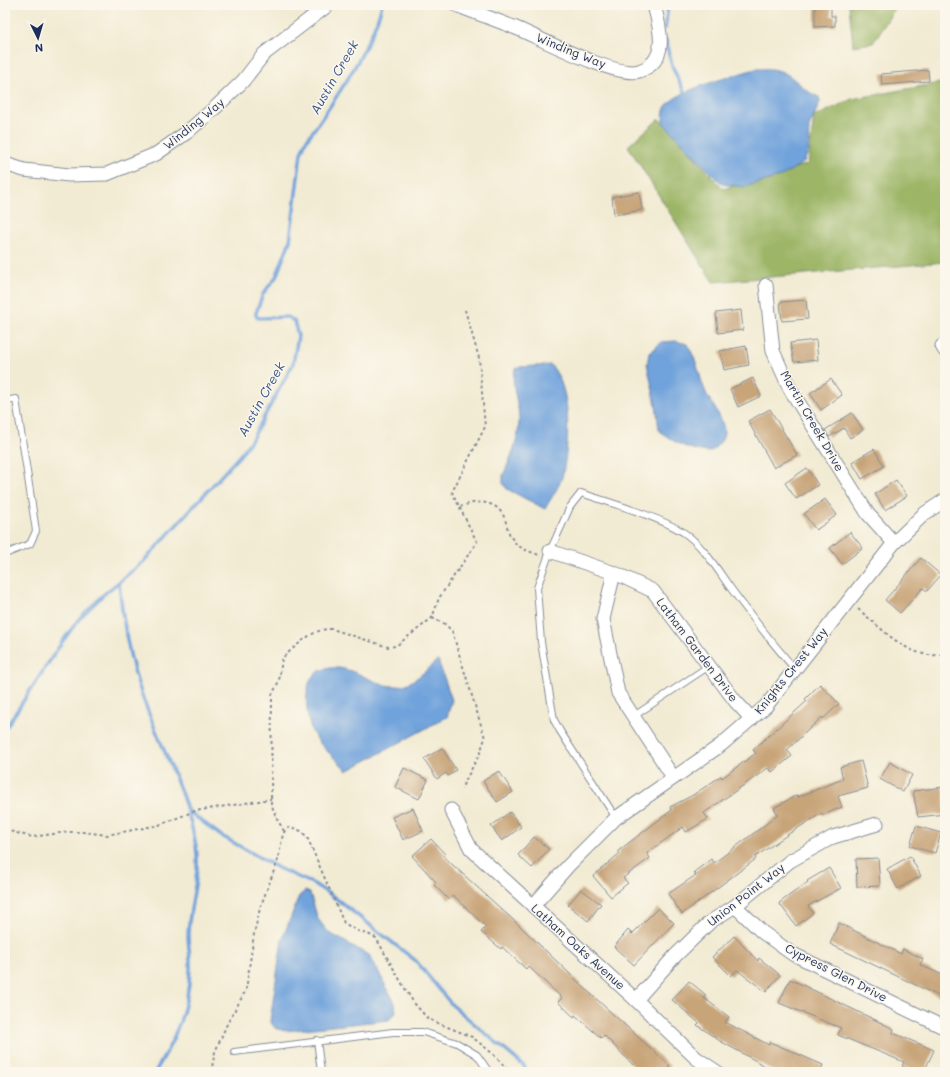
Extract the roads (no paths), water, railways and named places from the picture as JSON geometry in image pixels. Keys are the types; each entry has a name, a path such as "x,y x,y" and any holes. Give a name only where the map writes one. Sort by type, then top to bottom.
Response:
{"street":[{"name":"Winding Way","path":"5,164 24,170 69,175 107,174 156,154 186,133 216,107 243,81 264,54 328,5"},
{"name":"Winding Way","path":"456,5 601,64 628,71 638,71 648,66 654,60 662,38 654,5"},
{"name":"Martin Creek Drive","path":"766,285 773,351 790,389 868,514 894,542"},
{"name":"Knights Crest Way","path":"533,906 568,866 616,818 721,745 766,706 894,542 924,514 945,500"},
{"name":"Latham Garden Drive","path":"545,553 614,573 653,591 736,702 752,719"},
{"path":"614,573 603,619 618,693 673,777"},
{"name":"Latham Oaks Avenue","path":"451,810 471,849 636,1000 696,1058 718,1072"},
{"name":"Union Point Way","path":"636,1000 674,957 710,922 735,906 790,861 833,837 877,824"},
{"name":"Cypress Glen Drive","path":"735,906 762,932 792,953 945,1028"}],"lane":[{"path":"5,401 16,400 36,531 30,544 5,554"},
{"path":"616,818 554,720 541,642 537,588 545,553 570,507 581,493 665,524 684,533 695,542 781,653 795,668"},
{"path":"634,716 709,666"},
{"path":"234,1052 317,1040 392,1032 423,1032 457,1043 477,1055 489,1072"},
{"path":"317,1040 322,1072"}],"water":[{"path":"755,69 772,69 783,72 813,95 819,97 820,102 809,127 808,152 804,162 780,177 744,187 722,184 663,123 664,111 667,105 674,99 695,88"},
{"path":"676,341 687,344 696,362 706,393 724,428 722,439 710,452 683,446 670,439 659,430 656,405 647,364 649,354 661,342"},
{"path":"551,365 563,388 568,417 568,432 562,478 545,509 507,489 503,483 503,476 514,447 519,424 513,380 515,369 520,367"},
{"path":"438,660 452,700 447,717 347,771 317,740 309,723 307,692 311,679 319,671 330,668 345,669 383,684 398,686 414,680"},
{"path":"305,891 310,893 318,919 328,932 370,956 395,1003 396,1013 389,1020 286,1031 275,1028 270,1021 282,940 299,896"}],"waterway":[{"name":"Austin Creek","path":"5,729 62,642 79,619 103,595 143,562 241,454 252,439 293,364 298,336 294,321 288,317 259,318 256,316 256,313 263,294 276,277 290,241 301,153 306,141 328,110 360,58 369,40 382,5"},
{"path":"665,28 668,5"},
{"path":"666,40 669,56 674,70 687,97"},
{"path":"119,583 124,626 134,671 143,698 180,790 192,827 197,857 196,879 188,934 190,966 187,997 174,1036 155,1072"},
{"path":"187,810 220,835 280,869 314,884 334,897 416,961 452,1005 524,1066 527,1072"}]}
